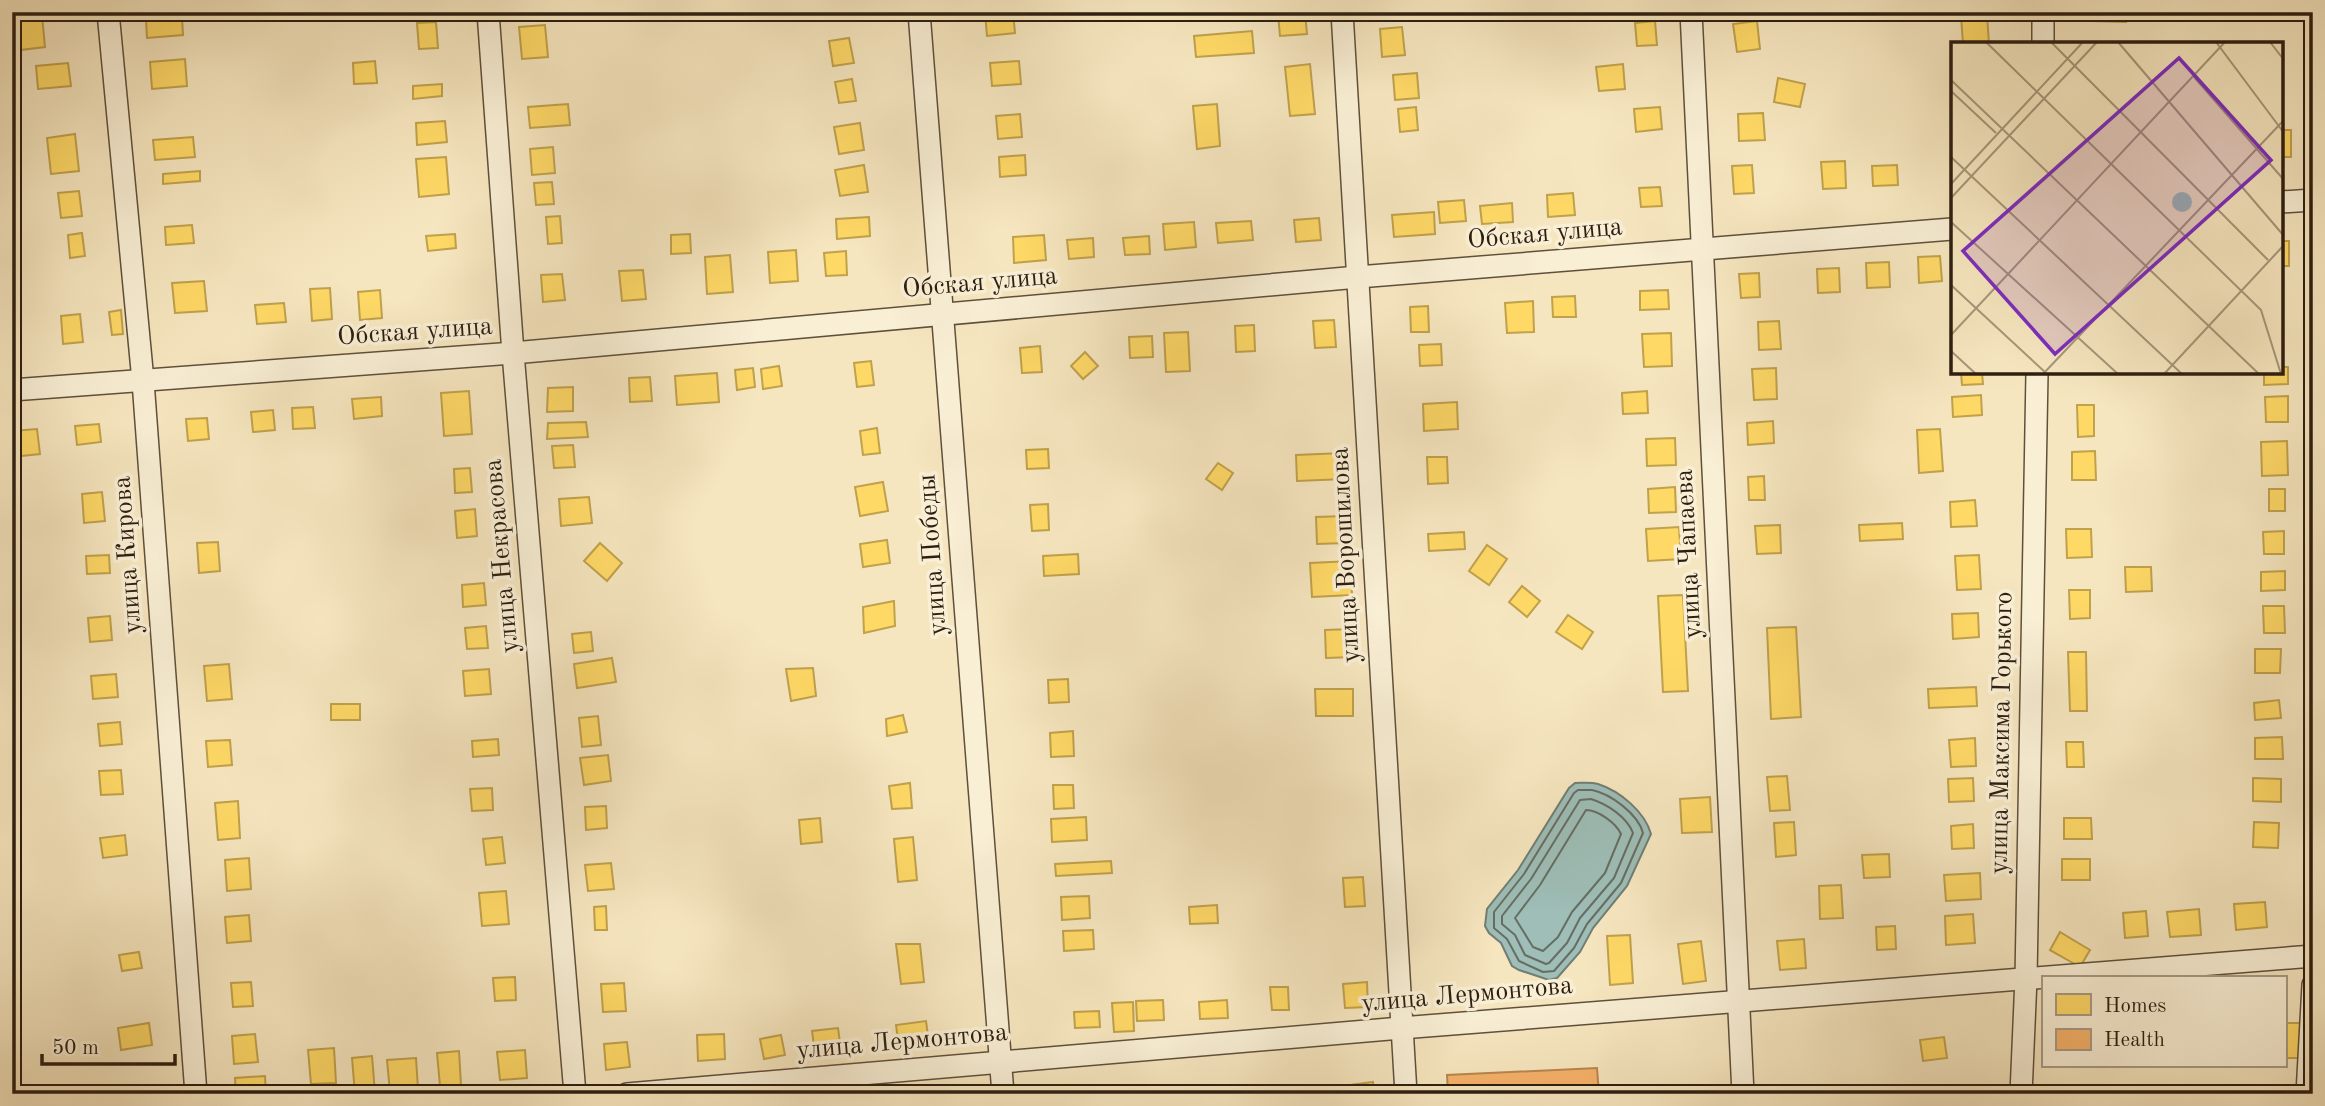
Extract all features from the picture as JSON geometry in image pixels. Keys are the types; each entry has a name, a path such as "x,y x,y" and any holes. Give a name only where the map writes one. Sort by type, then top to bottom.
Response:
{"street":[{"name":"улица Кирова","path":"107,12 143,381 196,1094"},
{"name":"улица Некрасова","path":"488,12 513,353 575,1094"},
{"name":"улица Победы","path":"919,12 1003,1094"},
{"name":"улица Ворошилова","path":"1342,12 1406,1094"},
{"name":"улица Чапаева","path":"1691,12 1743,1094"},
{"path":"2043,12 2043,42"},
{"path":"2283,202 2313,200"},
{"name":"Обская улица","path":"12,390 513,353 1358,277 1951,229"},
{"name":"улица Максима Горького","path":"2021,1094 2026,978 2037,374"},
{"name":"улица Лермонтова","path":"2052,976 2313,956"},
{"name":"улица Лермонтова","path":"627,1094 2042,977"},
{"path":"2307,1094 2313,985"}],"water":[{"path":"1575,783 1598,784 1623,797 1637,810 1651,834 1627,886 1593,928 1580,952 1557,978 1549,980 1512,966 1501,943 1485,926 1487,909 1518,870 1569,788"}],"building: Homes":[{"path":"985,12 1013,12 1015,33 987,36"},
{"path":"1305,12 1307,34 1280,36 1278,14"},
{"path":"2090,12 2126,12 2126,22 2090,21"},
{"path":"1987,14 1989,42 1963,42 1961,16"},
{"path":"42,15 45,47 12,51 12,18"},
{"path":"182,17 183,35 147,38 146,20"},
{"path":"1655,21 1657,45 1637,46 1635,23"},
{"path":"1757,21 1760,49 1737,52 1733,24"},
{"path":"436,22 438,48 419,49 417,23"},
{"path":"545,25 548,57 522,59 519,27"},
{"path":"1402,27 1405,55 1382,57 1380,29"},
{"path":"1252,31 1254,53 1196,57 1194,36"},
{"path":"849,38 854,63 833,66 829,41"},
{"path":"185,59 187,86 152,89 150,62"},
{"path":"375,61 377,83 354,84 353,63"},
{"path":"1019,61 1021,84 992,86 990,63"},
{"path":"68,63 71,86 38,89 36,66"},
{"path":"1310,64 1315,114 1290,116 1285,67"},
{"path":"1623,64 1625,89 1599,91 1596,67"},
{"path":"1417,73 1419,98 1395,100 1393,75"},
{"path":"1778,78 1805,84 1800,107 1774,102"},
{"path":"852,79 856,101 839,103 835,82"},
{"path":"442,84 442,96 413,99 413,86"},
{"path":"568,104 570,125 530,128 528,107"},
{"path":"1217,104 1220,146 1197,149 1193,106"},
{"path":"1416,107 1418,130 1400,132 1398,109"},
{"path":"1660,107 1662,129 1636,132 1634,109"},
{"path":"1763,113 1765,140 1739,141 1738,114"},
{"path":"1020,114 1022,137 998,139 996,116"},
{"path":"445,121 447,142 417,145 416,123"},
{"path":"860,123 864,150 839,154 834,127"},
{"path":"2283,130 2291,130 2291,157 2283,157"},
{"path":"75,134 79,171 51,174 47,138"},
{"path":"193,137 195,157 155,160 153,140"},
{"path":"553,147 555,173 532,175 530,149"},
{"path":"1025,155 1026,175 1000,177 999,157"},
{"path":"446,157 449,194 419,197 416,159"},
{"path":"1845,161 1846,188 1823,189 1821,162"},
{"path":"864,165 868,192 840,196 835,170"},
{"path":"1752,165 1754,193 1734,194 1732,166"},
{"path":"1897,165 1898,185 1873,186 1872,166"},
{"path":"200,171 200,181 163,184 163,174"},
{"path":"552,182 554,204 536,205 534,183"},
{"path":"1660,187 1662,206 1641,207 1639,188"},
{"path":"79,191 82,216 61,218 58,193"},
{"path":"1573,193 1575,215 1548,217 1547,195"},
{"path":"1464,200 1466,221 1440,223 1438,202"},
{"path":"1512,203 1513,222 1482,224 1480,206"},
{"path":"1434,212 1435,234 1394,237 1392,215"},
{"path":"560,216 562,243 548,244 546,217"},
{"path":"869,217 870,236 837,239 836,219"},
{"path":"1319,218 1321,240 1296,242 1294,220"},
{"path":"1251,221 1253,240 1218,243 1216,223"},
{"path":"1194,222 1196,247 1165,250 1163,224"},
{"path":"192,225 194,243 166,245 165,227"},
{"path":"82,233 85,256 70,258 68,235"},
{"path":"455,234 456,248 428,251 426,236"},
{"path":"690,234 691,253 671,254 671,235"},
{"path":"1044,235 1046,260 1014,263 1013,237"},
{"path":"1149,236 1150,254 1125,255 1123,238"},
{"path":"1093,238 1094,257 1069,259 1067,240"},
{"path":"2283,241 2289,241 2289,266 2283,266"},
{"path":"796,250 798,281 770,283 768,252"},
{"path":"846,251 847,275 826,276 824,253"},
{"path":"730,255 733,292 707,294 705,257"},
{"path":"1940,256 1942,281 1919,283 1918,257"},
{"path":"1889,262 1890,287 1867,288 1866,263"},
{"path":"1839,268 1840,292 1818,293 1817,269"},
{"path":"643,270 646,299 622,301 619,271"},
{"path":"1759,273 1760,297 1741,298 1739,274"},
{"path":"562,274 565,300 543,302 541,275"},
{"path":"204,281 207,311 175,313 172,283"},
{"path":"330,288 332,319 312,321 310,289"},
{"path":"380,290 382,318 360,320 358,292"},
{"path":"1668,290 1669,309 1640,310 1640,291"},
{"path":"1575,296 1576,317 1553,317 1552,297"},
{"path":"1533,301 1534,332 1507,333 1505,303"},
{"path":"284,303 286,322 257,324 255,305"},
{"path":"1428,306 1429,332 1411,332 1410,307"},
{"path":"121,310 123,334 112,335 109,312"},
{"path":"80,314 83,342 63,344 61,316"},
{"path":"1334,320 1336,347 1315,348 1313,321"},
{"path":"1779,321 1781,349 1759,350 1758,322"},
{"path":"1254,325 1255,351 1236,352 1235,326"},
{"path":"1188,332 1190,371 1166,372 1164,333"},
{"path":"1671,333 1672,366 1644,367 1642,334"},
{"path":"1152,336 1153,357 1130,358 1129,337"},
{"path":"1441,344 1442,365 1420,366 1419,345"},
{"path":"1040,346 1042,372 1022,373 1020,348"},
{"path":"1085,352 1098,366 1083,379 1071,366"},
{"path":"871,361 874,385 857,387 854,363"},
{"path":"779,366 782,386 763,389 761,369"},
{"path":"2283,367 2288,367 2288,384 2264,385 2264,374 2283,374"},
{"path":"753,368 755,387 737,390 735,370"},
{"path":"1776,368 1777,399 1754,400 1752,369"},
{"path":"717,373 719,402 677,405 675,376"},
{"path":"1961,374 1982,374 1983,384 1962,385"},
{"path":"650,377 652,401 630,402 629,378"},
{"path":"573,387 573,411 547,412 548,388"},
{"path":"469,391 472,434 444,436 441,393"},
{"path":"1647,391 1648,413 1623,414 1622,393"},
{"path":"1981,395 1982,415 1953,417 1952,397"},
{"path":"2288,396 2288,422 2266,422 2265,397"},
{"path":"381,397 382,416 354,419 352,399"},
{"path":"1457,402 1458,429 1424,431 1423,404"},
{"path":"2077,405 2094,405 2094,436 2078,437"},
{"path":"313,407 315,428 293,429 292,408"},
{"path":"273,410 275,430 253,432 251,412"},
{"path":"207,418 209,439 188,441 186,419"},
{"path":"1773,421 1774,443 1748,445 1747,423"},
{"path":"586,422 588,437 547,439 548,423"},
{"path":"99,424 101,442 77,445 75,426"},
{"path":"877,428 880,453 863,455 860,431"},
{"path":"37,429 40,454 12,457 12,431"},
{"path":"1940,429 1943,471 1919,473 1917,430"},
{"path":"1675,438 1676,465 1647,466 1646,439"},
{"path":"2287,441 2288,475 2262,476 2261,442"},
{"path":"573,445 575,467 554,468 552,446"},
{"path":"1048,449 1049,468 1027,469 1026,450"},
{"path":"2095,451 2096,480 2072,480 2072,452"},
{"path":"1343,453 1344,479 1297,481 1296,455"},
{"path":"1427,457 1447,457 1448,483 1428,484"},
{"path":"1218,463 1233,473 1222,490 1206,479"},
{"path":"470,468 472,492 455,493 454,469"},
{"path":"1764,476 1765,500 1749,500 1748,477"},
{"path":"883,482 888,511 860,516 855,487"},
{"path":"1675,487 1676,512 1649,513 1648,489"},
{"path":"2269,489 2285,489 2285,511 2269,511"},
{"path":"102,492 105,521 84,523 82,494"},
{"path":"589,497 592,523 561,526 559,499"},
{"path":"1975,500 1977,526 1951,527 1950,502"},
{"path":"1048,504 1049,530 1032,531 1030,505"},
{"path":"475,509 477,536 457,538 455,511"},
{"path":"1345,516 1346,543 1317,544 1316,517"},
{"path":"1902,523 1903,539 1860,541 1859,525"},
{"path":"1780,525 1781,553 1757,554 1755,526"},
{"path":"1679,527 1681,559 1648,561 1646,529"},
{"path":"2066,529 2091,529 2092,557 2067,558"},
{"path":"2284,531 2284,554 2264,554 2263,532"},
{"path":"1464,532 1465,549 1429,551 1428,534"},
{"path":"887,540 890,563 863,567 860,544"},
{"path":"218,542 220,571 199,573 197,543"},
{"path":"600,543 622,563 607,581 584,561"},
{"path":"1487,545 1507,559 1489,585 1469,571"},
{"path":"1078,554 1079,574 1044,576 1043,556"},
{"path":"109,555 110,573 87,574 86,556"},
{"path":"1979,555 1981,589 1957,590 1955,556"},
{"path":"1351,561 1352,595 1312,597 1310,563"},
{"path":"2125,567 2151,567 2152,591 2126,592"},
{"path":"2285,571 2285,590 2261,591 2261,572"},
{"path":"484,583 486,605 463,607 462,585"},
{"path":"1522,586 1540,601 1527,617 1509,602"},
{"path":"2069,590 2090,590 2090,618 2070,619"},
{"path":"1683,595 1688,691 1663,692 1658,596"},
{"path":"894,601 895,626 864,633 863,607"},
{"path":"2263,606 2284,606 2285,633 2264,633"},
{"path":"1978,613 1979,637 1953,639 1952,614"},
{"path":"1568,615 1593,632 1582,649 1556,632"},
{"path":"110,616 112,640 90,642 88,618"},
{"path":"486,626 488,648 467,649 465,628"},
{"path":"1796,627 1801,717 1771,719 1767,628"},
{"path":"1352,629 1353,657 1326,658 1325,630"},
{"path":"591,632 593,651 574,653 572,634"},
{"path":"2255,649 2281,649 2280,673 2255,673"},
{"path":"2068,652 2086,652 2087,711 2070,711"},
{"path":"612,658 616,682 577,688 574,664"},
{"path":"229,664 232,699 207,701 204,666"},
{"path":"813,668 816,696 791,701 786,669"},
{"path":"489,669 491,694 465,696 463,671"},
{"path":"116,674 118,697 93,699 91,676"},
{"path":"1068,679 1069,702 1049,703 1048,680"},
{"path":"1976,687 1977,706 1929,708 1928,689"},
{"path":"1315,689 1353,689 1353,716 1316,716"},
{"path":"2279,700 2281,718 2255,720 2254,703"},
{"path":"331,704 360,704 360,720 331,720"},
{"path":"903,715 907,732 887,736 886,719"},
{"path":"598,716 601,745 582,747 579,718"},
{"path":"120,722 122,744 100,746 98,724"},
{"path":"1073,731 1074,756 1051,757 1050,733"},
{"path":"2282,737 2283,759 2255,759 2255,738"},
{"path":"1975,738 1976,766 1951,767 1949,740"},
{"path":"498,739 499,755 473,757 472,741"},
{"path":"230,740 232,765 208,767 206,741"},
{"path":"2066,742 2083,742 2084,767 2067,767"},
{"path":"608,755 611,781 584,785 580,758"},
{"path":"121,770 123,794 101,795 99,771"},
{"path":"1787,776 1790,810 1770,811 1767,777"},
{"path":"1973,778 1974,801 1949,802 1948,779"},
{"path":"2253,778 2281,779 2281,802 2253,801"},
{"path":"910,783 912,808 892,809 889,786"},
{"path":"1053,785 1073,785 1074,808 1054,809"},
{"path":"492,788 493,810 472,811 470,789"},
{"path":"1710,797 1712,832 1682,833 1680,799"},
{"path":"238,801 240,838 218,840 215,803"},
{"path":"606,806 607,828 586,830 585,807"},
{"path":"1086,817 1087,840 1052,842 1051,819"},
{"path":"820,818 822,842 801,844 799,820"},
{"path":"2064,818 2091,818 2092,839 2064,839"},
{"path":"1794,822 1796,855 1776,857 1774,823"},
{"path":"2254,822 2279,823 2278,848 2253,847"},
{"path":"1973,824 1974,848 1952,849 1951,826"},
{"path":"125,835 127,855 103,858 100,838"},
{"path":"502,837 505,863 486,865 483,839"},
{"path":"913,837 917,880 898,882 894,839"},
{"path":"1889,854 1890,877 1864,878 1862,855"},
{"path":"249,858 251,889 227,891 225,860"},
{"path":"2062,859 2090,859 2090,880 2062,880"},
{"path":"1111,861 1112,873 1056,876 1055,864"},
{"path":"611,863 614,889 588,891 585,865"},
{"path":"1980,873 1981,899 1946,901 1944,875"},
{"path":"1363,877 1365,906 1345,907 1343,878"},
{"path":"1841,885 1843,918 1820,919 1819,886"},
{"path":"506,891 509,924 482,926 479,893"},
{"path":"1089,896 1090,918 1062,920 1061,897"},
{"path":"2265,902 2267,927 2236,930 2234,904"},
{"path":"1217,905 1218,923 1190,924 1189,907"},
{"path":"606,906 607,930 595,930 594,907"},
{"path":"2199,909 2201,935 2170,937 2167,912"},
{"path":"2146,911 2148,936 2125,938 2123,913"},
{"path":"1973,914 1975,943 1946,945 1945,916"},
{"path":"249,915 251,941 227,943 225,917"},
{"path":"1895,926 1896,949 1877,950 1876,927"},
{"path":"1093,930 1094,949 1064,951 1063,931"},
{"path":"2060,932 2090,950 2080,967 2050,950"},
{"path":"1630,935 1633,983 1610,985 1607,936"},
{"path":"1804,939 1806,968 1780,970 1777,941"},
{"path":"1701,941 1706,981 1683,984 1678,944"},
{"path":"896,944 920,944 924,982 901,984"},
{"path":"139,952 142,968 122,971 119,955"},
{"path":"515,977 516,1000 495,1001 493,978"},
{"path":"251,982 253,1006 233,1007 231,983"},
{"path":"1367,982 1368,1007 1345,1008 1343,984"},
{"path":"624,983 626,1011 603,1012 601,984"},
{"path":"1270,987 1288,987 1289,1010 1272,1010"},
{"path":"1163,1000 1164,1020 1137,1021 1136,1001"},
{"path":"1227,1000 1228,1018 1200,1019 1199,1002"},
{"path":"1133,1002 1134,1031 1114,1032 1112,1003"},
{"path":"1099,1011 1100,1027 1075,1028 1074,1012"},
{"path":"926,1021 929,1043 899,1047 896,1025"},
{"path":"149,1023 152,1045 121,1050 118,1028"},
{"path":"2286,1023 2301,1023 2301,1058 2286,1058"},
{"path":"838,1028 841,1050 815,1053 812,1031"},
{"path":"255,1034 258,1062 234,1064 232,1036"},
{"path":"724,1034 725,1059 698,1061 697,1035"},
{"path":"781,1035 785,1055 764,1059 760,1039"},
{"path":"1944,1037 1947,1058 1923,1061 1920,1040"},
{"path":"627,1042 630,1067 606,1070 604,1044"},
{"path":"334,1048 336,1083 311,1084 308,1050"},
{"path":"525,1050 527,1078 500,1080 497,1052"},
{"path":"459,1051 461,1085 440,1086 437,1053"},
{"path":"372,1056 375,1093 355,1094 352,1058"},
{"path":"416,1058 418,1089 390,1092 387,1060"},
{"path":"265,1076 266,1094 236,1094 235,1078"},
{"path":"1373,1082 1374,1094 1343,1094 1342,1086"},
{"path":"72,1085 73,1094 51,1094 51,1088"}],"building: Health":[{"path":"1597,1068 1599,1094 1448,1094 1447,1075"}]}
